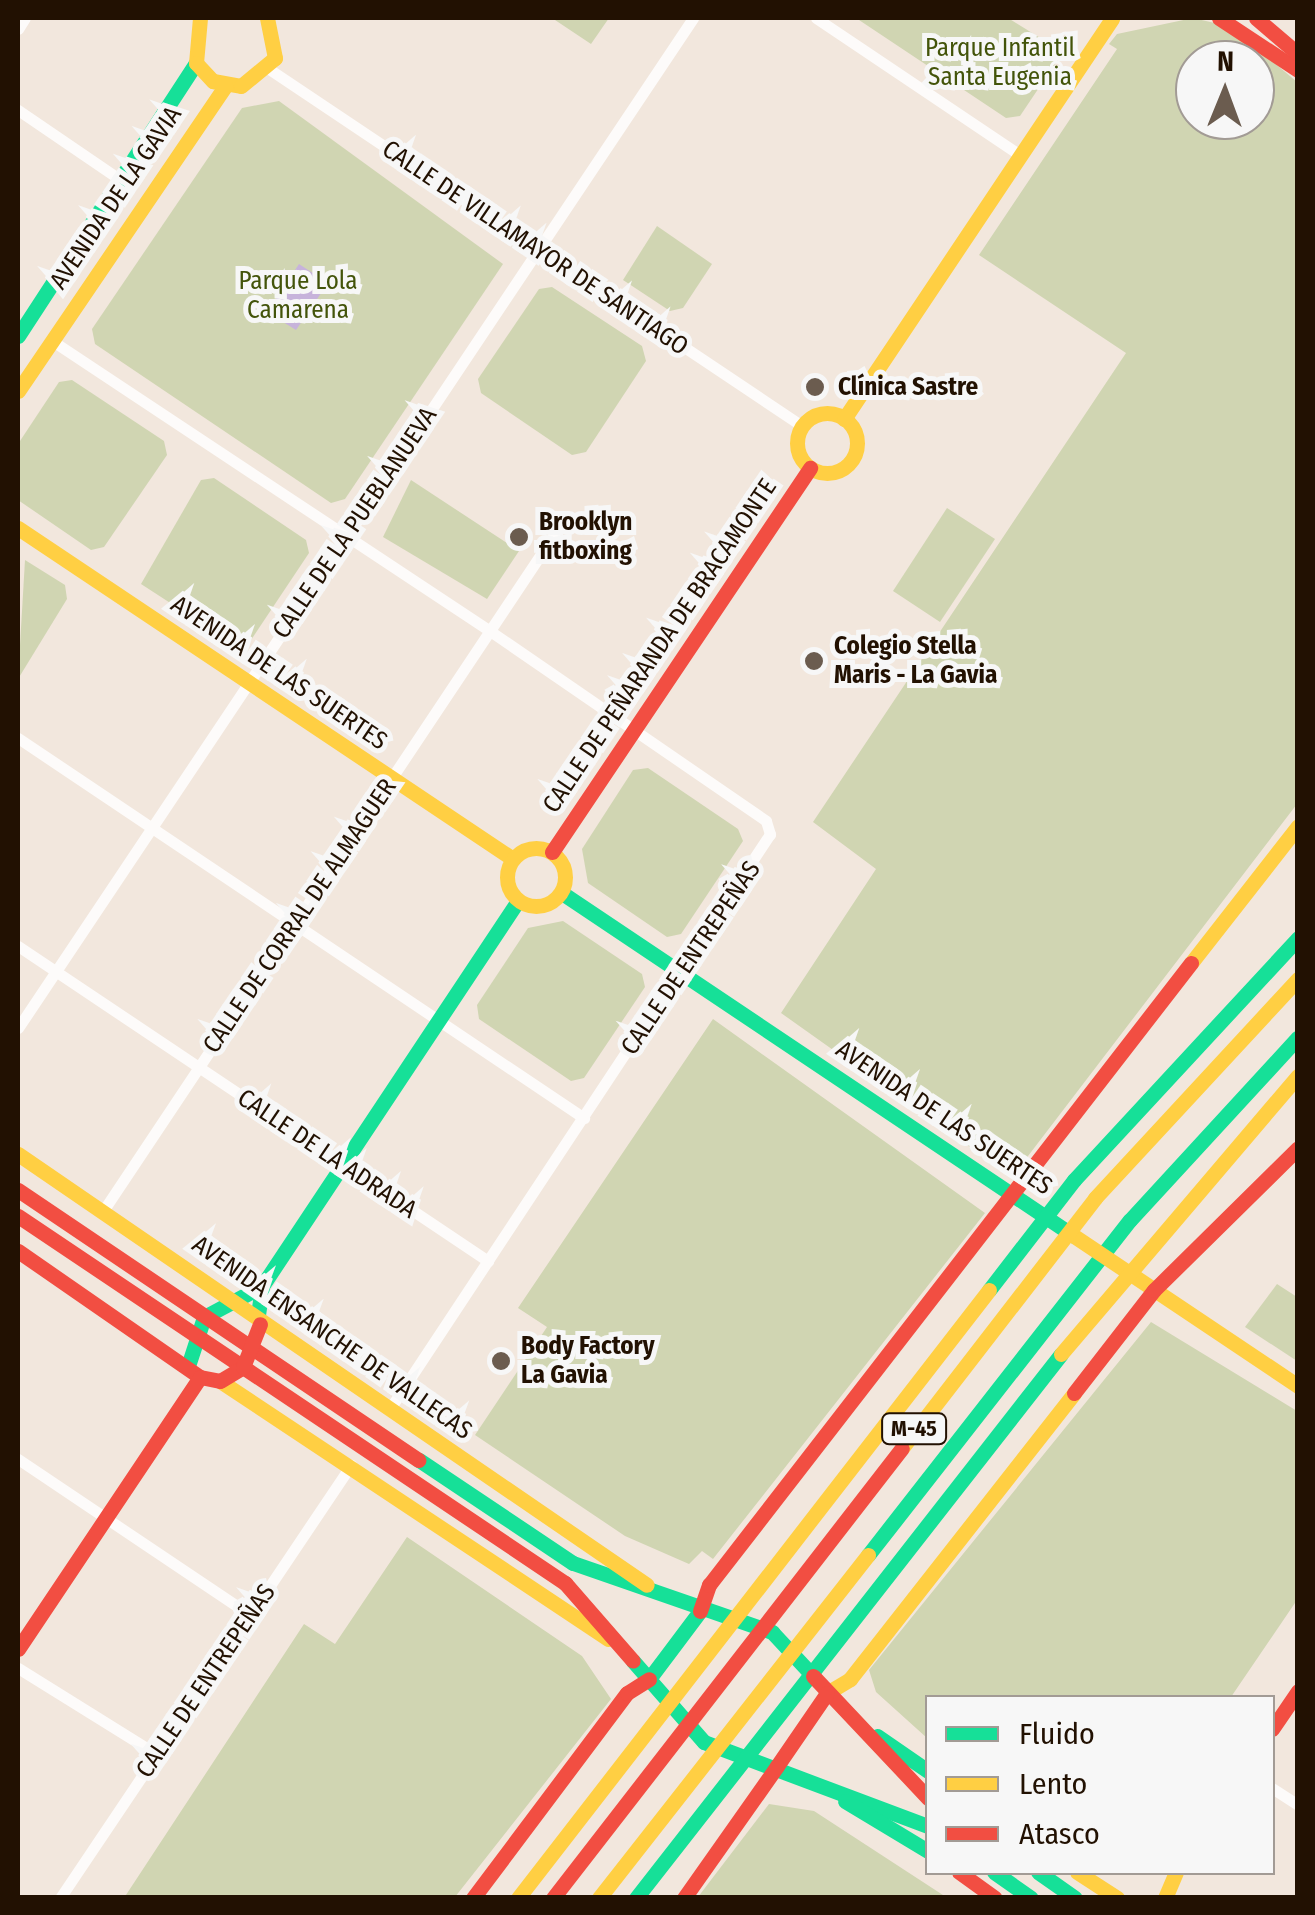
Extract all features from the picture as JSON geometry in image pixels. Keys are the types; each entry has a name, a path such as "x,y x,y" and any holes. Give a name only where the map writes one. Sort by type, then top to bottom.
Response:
{"main road":[{"path":"200,18 196,63 225,86 268,70 277,46 270,19"},
{"path":"844,419 818,415 802,426 798,453 810,468 830,473 854,456 844,419 1112,18"},
{"path":"1218,18 1298,70"},
{"path":"1256,18 1298,54"},
{"name":"AVENIDA DE LA GAVIA","path":"20,326 122,181 196,63"},
{"name":"AVENIDA DE LA GAVIA","path":"18,391 225,86"},
{"name":"CALLE DE PEÑARANDA DE BRACAMONTE","path":"552,852 810,468"},
{"name":"AVENIDA DE LAS SUERTES","path":"18,528 512,859"},
{"path":"473,1898 627,1693 649,1679 700,1611 709,1585 1298,826"},
{"path":"531,848 552,852 564,866 562,893 542,906 518,902 506,881 512,859 531,848"},
{"name":"AVENIDA DE LAS SUERTES","path":"562,893 1298,1386"},
{"path":"220,1381 243,1367 254,1350 262,1286 518,902"},
{"path":"518,1898 1074,1180 1298,938"},
{"name":"M-45","path":"553,1898 1096,1198 1298,979"},
{"name":"M-45","path":"600,1898 1130,1220 1298,1037"},
{"path":"636,1898 1140,1252 1298,1076"},
{"path":"1259,1117 1298,1088"},
{"path":"684,1898 827,1693 850,1679 1154,1290 1298,1148"},
{"name":"AVENIDA ENSANCHE DE VALLECAS","path":"18,1154 668,1598"},
{"name":"AVENIDA ENSANCHE DE VALLECAS","path":"18,1190 573,1563 700,1611 734,1612 772,1632 925,1795"},
{"path":"18,1216 566,1582 704,1742 759,1763 778,1766 925,1825"},
{"path":"18,1251 189,1363 200,1377 220,1381 351,1465 616,1644"},
{"path":"189,1363 193,1333 204,1316 262,1286"},
{"path":"18,1650 200,1377"},
{"path":"1275,1724 1298,1690"},
{"name":"AVENIDA ENSANCHE DE VALLECAS","path":"855,1720 925,1769"},
{"path":"806,1779 925,1849"},
{"path":"962,1875 995,1898"},
{"path":"998,1875 1030,1898"},
{"path":"1042,1875 1075,1898"},
{"path":"1082,1875 1118,1898"}],"street":[{"path":"18,29 25,18"},
{"name":"CALLE DE LA PUEBLANUEVA","path":"18,1028 693,18"},
{"path":"816,18 1020,155"},
{"name":"CALLE DE VILLAMAYOR DE SANTIAGO","path":"268,70 802,426"},
{"path":"18,110 122,181"},
{"name":"CALLE DE ENTREPEÑAS","path":"51,340 490,631 766,821 770,834 681,973 388,1410"},
{"name":"CALLE DE CORRAL DE ALMAGUER","path":"104,1211 564,522"},
{"path":"18,738 584,1118"},
{"name":"CALLE DE LA ADRADA","path":"18,946 488,1261"},
{"path":"18,1459 250,1614"},
{"name":"CALLE DE ENTREPEÑAS","path":"60,1898 351,1465"},
{"path":"18,1668 156,1754"},
{"path":"1275,1790 1298,1805"}],"green space":[{"path":"552,18 609,18 591,44"},
{"name":"Parque Infantil Santa Eugenia","path":"856,18 1008,18 1063,52 1020,116 1006,118"},
{"path":"1193,18 1232,27 1247,40 1175,40 1175,140 1275,140 1275,63 1297,82 1297,804 1012,1177 781,1013 876,869 813,822 1126,353 979,255 1117,49 1109,44 1117,34"},
{"name":"Parque Lola Camarena","path":"279,101 503,264 345,499 331,503 95,344 92,329 242,108"},
{"path":"657,226 712,264 683,308 670,311 623,280"},
{"path":"552,287 642,346 646,361 586,452 572,455 481,393 478,379 539,289"},
{"path":"72,380 164,441 167,455 104,547 91,550 18,500 18,444 59,382"},
{"path":"214,478 306,540 309,553 249,643 235,645 141,584 201,480"},
{"path":"411,480 519,551 487,599 383,537"},
{"path":"947,508 995,539 940,622 893,591"},
{"path":"25,560 65,585 67,599 18,679"},
{"path":"648,768 738,829 743,841 681,934 667,937 588,883 582,849 633,770"},
{"path":"563,921 642,974 645,987 584,1078 571,1081 479,1019 477,1005 528,928"},
{"path":"713,1019 985,1213 713,1559 702,1551 689,1564 625,1536 475,1435 547,1327 518,1308"},
{"path":"1277,1284 1297,1297 1297,1361 1245,1327"},
{"path":"1151,1322 1297,1411 1297,1600 1232,1695 925,1695 925,1736 876,1692 869,1670"},
{"path":"407,1537 582,1656 611,1699 455,1897 124,1898 304,1624 335,1644"},
{"path":"769,1804 814,1811 946,1897 698,1897"}],"shaded area":[{"path":"299,264 328,283 296,330 267,312"}],"traffic: fast":[{"path":"18,336 196,63"},
{"path":"562,893 1074,1236"},
{"path":"258,1315 262,1286 518,901"},
{"path":"989,1290 1074,1180 1298,938"},
{"path":"868,1555 1130,1220 1298,1037"},
{"path":"189,1363 204,1317 262,1286"},
{"path":"636,1898 1061,1354"},
{"path":"419,1460 573,1563 772,1632 813,1676"},
{"path":"649,1679 700,1611"},
{"path":"633,1661 704,1742 925,1825"},
{"path":"877,1736 925,1769"},
{"path":"845,1801 925,1849"},
{"path":"998,1875 1031,1898"},
{"path":"1042,1875 1075,1898"}],"traffic: slow":[{"path":"200,18 196,63 213,81 241,86 275,58 267,18"},
{"path":"844,419 1112,18"},
{"path":"18,391 225,86"},
{"path":"827,413 848,422 857,443 848,464 827,473 806,464 797,443 806,422 827,413"},
{"path":"18,528 513,859"},
{"path":"1191,963 1298,826"},
{"path":"536,848 557,856 565,877 557,898 536,906 515,898 507,877 515,856 536,848"},
{"path":"902,1448 1095,1198 1298,979"},
{"path":"1061,1354 1298,1076"},
{"path":"18,1154 647,1585"},
{"path":"1074,1236 1298,1386"},
{"path":"518,1898 989,1290"},
{"path":"220,1381 608,1639"},
{"path":"827,1693 850,1679 1074,1393"},
{"path":"599,1898 868,1555"},
{"path":"1082,1875 1117,1898"},
{"path":"1165,1898 1175,1875"}],"traffic: jam":[{"path":"1219,18 1298,70"},
{"path":"1256,18 1298,54"},
{"path":"552,852 810,468"},
{"path":"700,1611 709,1585 1191,963"},
{"path":"1074,1393 1154,1290 1298,1148"},
{"path":"18,1190 419,1460"},
{"path":"18,1216 565,1583 633,1661"},
{"path":"18,1251 200,1377 220,1381 243,1367 260,1324"},
{"path":"18,1649 200,1377"},
{"path":"553,1898 902,1448"},
{"path":"813,1676 925,1795"},
{"path":"473,1898 627,1693 649,1679"},
{"path":"1275,1725 1298,1691"},
{"path":"777,1766 827,1693"},
{"path":"684,1898 777,1766"},
{"path":"963,1875 995,1898"}],"place":[{"name":"Clínica Sastre","path":"815,387"},
{"name":"Brooklyn fitboxing","path":"519,537"},
{"name":"Colegio Stella Maris - La Gavia","path":"814,661"},
{"name":"Body Factory La Gavia","path":"501,1361"}]}
